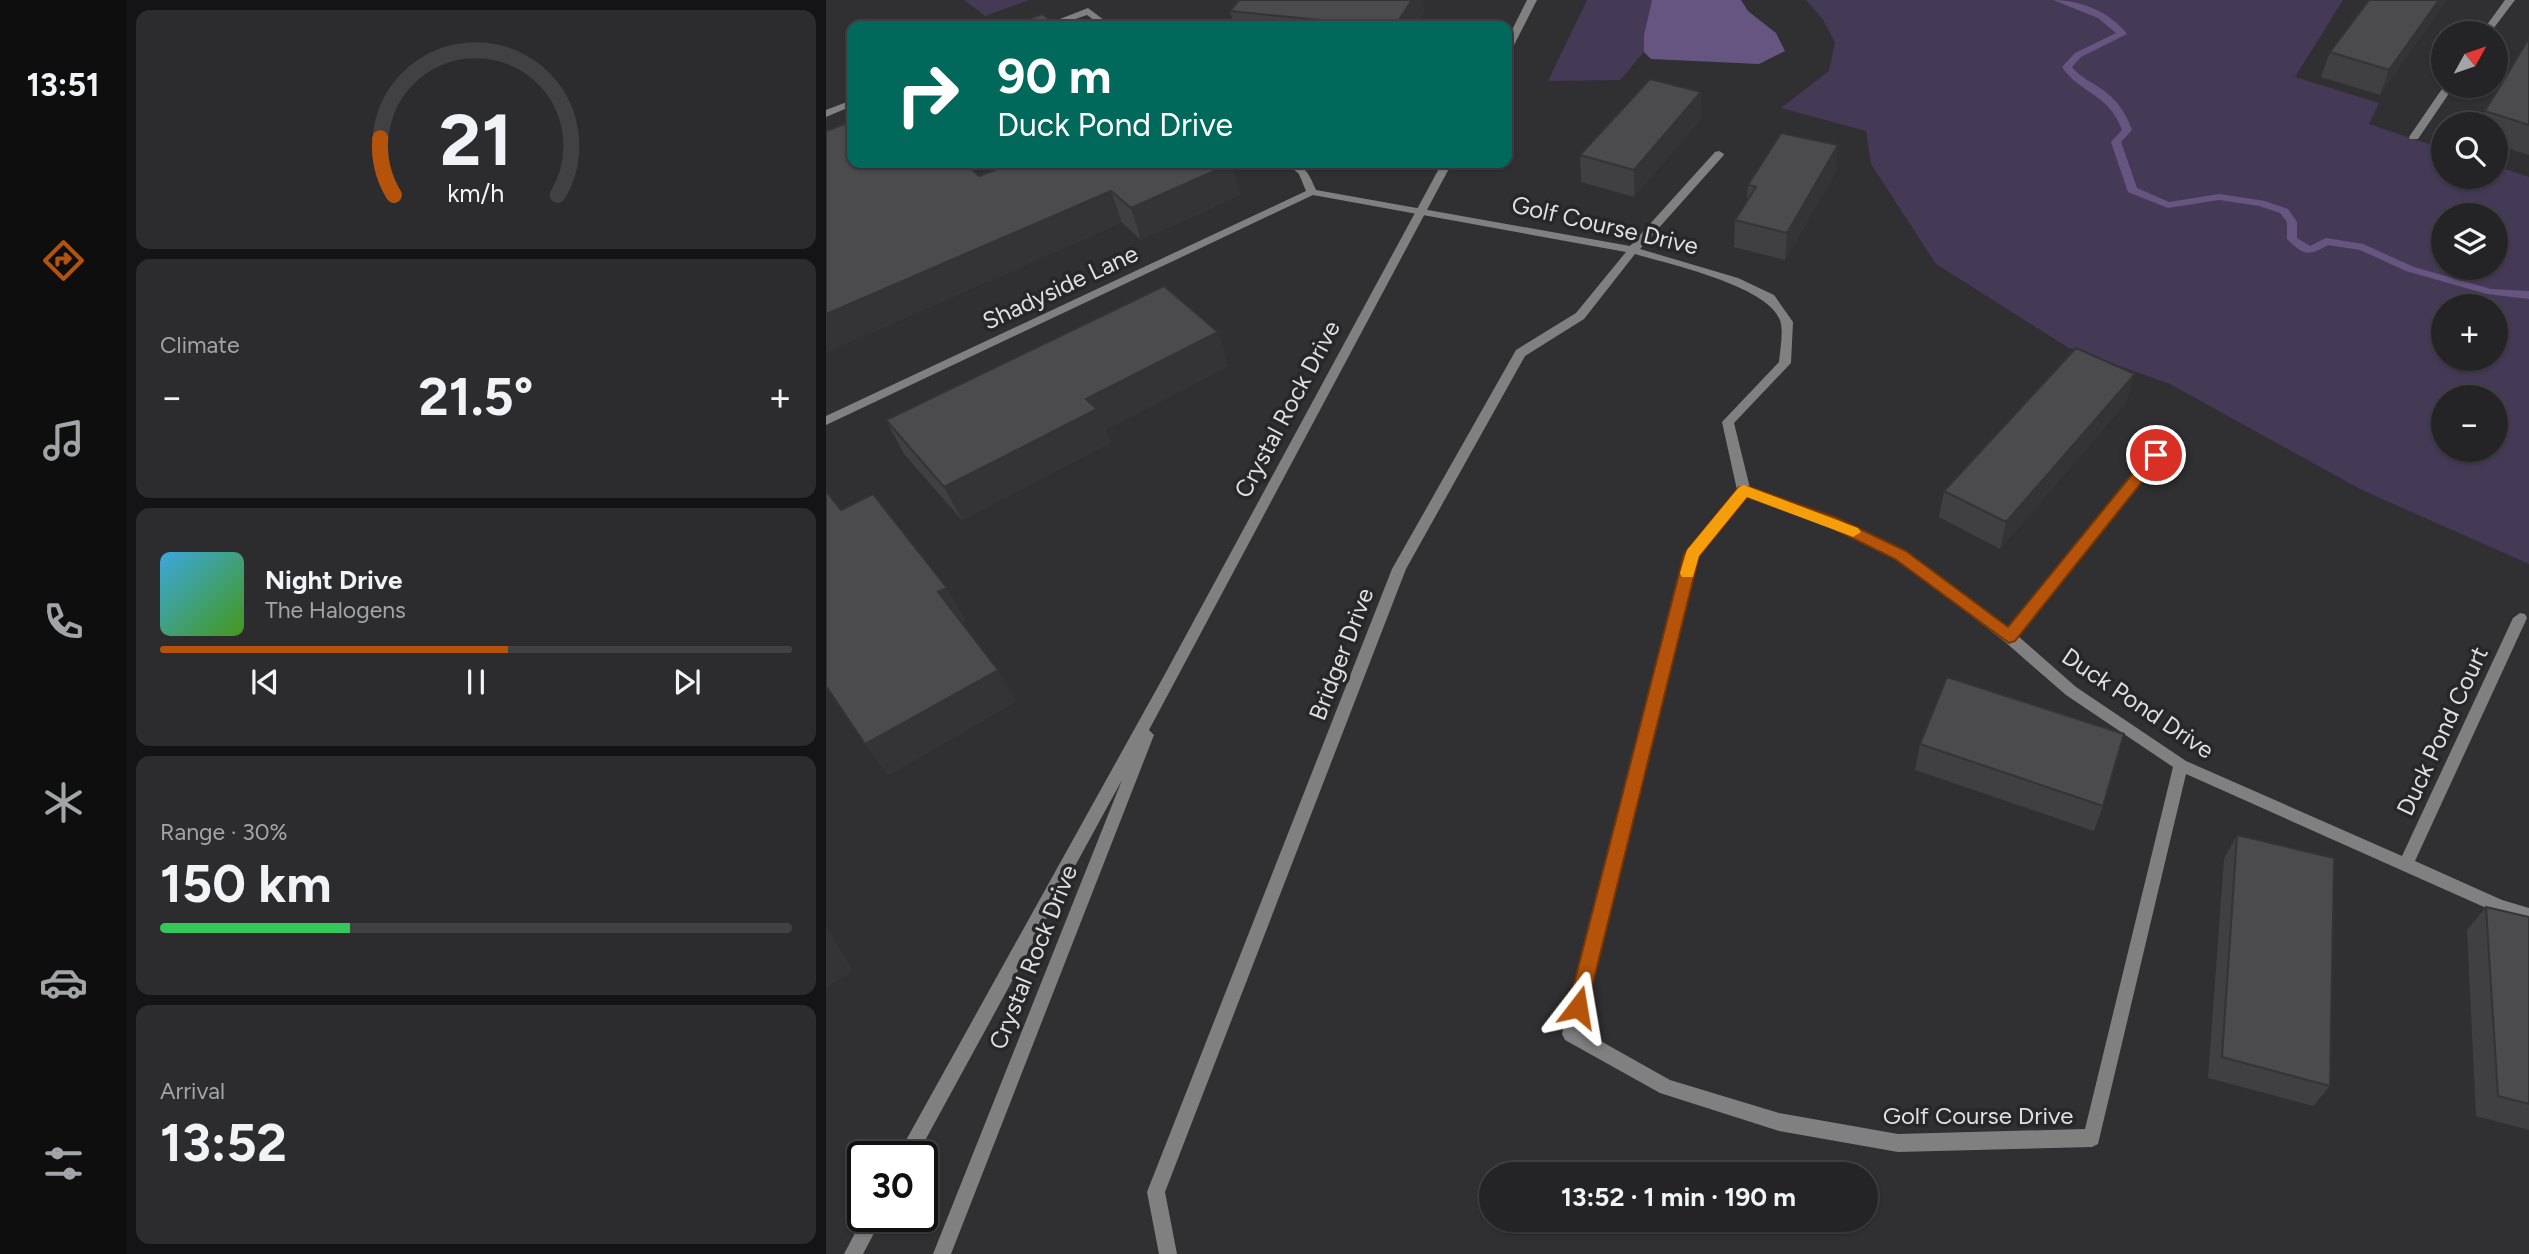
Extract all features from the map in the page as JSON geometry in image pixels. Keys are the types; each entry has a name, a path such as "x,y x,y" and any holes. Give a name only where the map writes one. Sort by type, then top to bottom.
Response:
{"street":[{"path":"1512,39 1532,0"},
{"path":"2493,21 2510,0"},
{"path":"1060,21 1088,11 1101,21"},
{"path":"2414,137 2441,98"},
{"path":"826,114 847,105"},
{"name":"Bridger Drive","path":"1168,1254 1156,1192 1399,569 1520,353 1580,316 1633,250 1719,154"},
{"path":"1298,168 1303,172 1312,192"},
{"name":"Crystal Rock Drive","path":"915,1141 1170,678 1444,168"},
{"name":"Golf Course Drive","path":"1312,192 1633,250 1734,280 1770,298 1787,322 1785,363 1728,422 1744,491 1692,554 1571,1034 1666,1087 1779,1122 1898,1143 2092,1138 2181,765"},
{"name":"Shadyside Lane","path":"826,421 1312,192"},
{"path":"2009,637 2156,455"},
{"name":"Duck Pond Drive","path":"1744,491 1832,521 1901,555 2009,637 2071,691 2181,765 2499,906 2529,915"},
{"name":"Duck Pond Court","path":"2406,864 2520,618"},
{"name":"Crystal Rock Drive","path":"942,1254 1170,678"},
{"path":"853,1254 865,1232"}],"shaded area":[{"path":"964,0 1029,0 985,16"},
{"path":"1587,0 1652,0 1644,35 1644,52 1620,80 1548,81"},
{"path":"1652,0 1741,0 1748,11 1776,33 1785,51 1759,64 1651,59 1644,52 1644,35"},
{"path":"1806,0 2343,0 2295,77 2379,103 2369,124 2431,145 2431,189 2508,189 2508,170 2529,177 2529,564 2362,490 2170,384 2069,348 1936,264 1871,164 1866,131 1781,108 1829,71 1835,42 1822,18"}],"building":[{"path":"1239,0 1412,0 1398,21 1330,21 1230,11"},
{"path":"2369,0 2439,0 2389,70 2330,52"},
{"path":"1042,14 1051,21 1023,21"},
{"path":"2529,38 2529,125 2508,118 2508,112 2485,111 2493,98 2508,98 2508,73"},
{"path":"1650,79 1701,92 1634,170 1580,155"},
{"path":"847,123 847,168 971,168 979,176 999,168 1221,168 1131,208 1111,191 826,314 826,131"},
{"path":"1781,133 1838,145 1787,233 1735,220 1756,187 1748,185"},
{"path":"1164,286 1218,332 1086,399 1097,409 944,487 886,420"},
{"path":"2076,348 2135,374 2006,522 1944,491"},
{"path":"826,491 841,510 873,494 947,588 938,592 998,670 865,744 826,686"},
{"path":"1947,677 2124,734 2103,806 1920,744"},
{"path":"2237,835 2334,858 2330,1086 2222,1057"},
{"path":"2486,907 2529,917 2529,1104 2498,1096"}],"waterway":[{"path":"2058,0 2101,16 2122,34 2078,55 2067,67 2078,79 2106,97 2123,119 2127,130 2116,142 2132,190 2168,205 2219,197 2261,203 2284,211 2292,222 2292,239 2310,251 2326,241 2363,247 2410,269 2491,292 2529,295"}],"slow traffic":[{"path":"1687,573 1692,554 1744,491 1832,521 1853,532"}],"route":[{"path":"1578,1007 1692,554 1744,491 1832,521 1901,555 2009,637 2156,455"}]}
